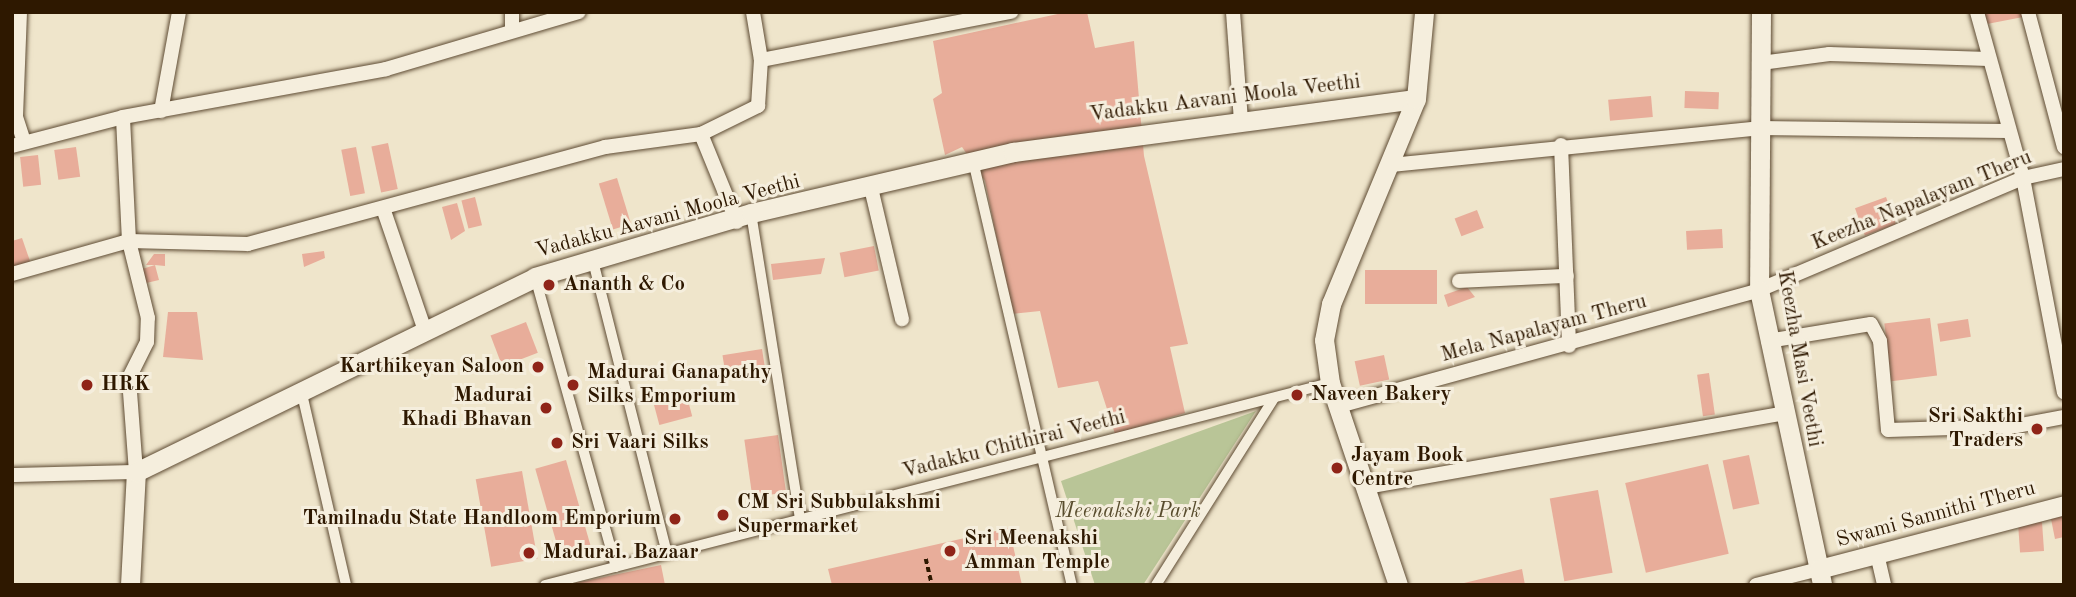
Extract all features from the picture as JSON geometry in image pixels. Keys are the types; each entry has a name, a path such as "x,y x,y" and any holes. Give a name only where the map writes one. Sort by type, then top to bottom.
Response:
{"main road":[{"path":"1398,585 1330,383 1324,349 1331,304 1391,165 1416,99 1424,12"},
{"name":"Keezha Masi Veethi","path":"1761,12 1759,290 1821,577"},
{"name":"Vadakku Aavani Moola Veethi","path":"136,472 302,394 535,277 744,218 1080,140 1416,99"},
{"path":"131,585 136,472"},
{"name":"Swami Sannithi Theru","path":"1821,577 1877,554 2064,505"}],"street":[{"path":"20,12 16,117 18,144 123,117 386,69 579,12"},
{"path":"161,111 179,12"},
{"path":"512,12 512,30"},
{"path":"12,274 129,241 248,244 384,212 605,147 701,134 758,106 761,60 753,12"},
{"path":"761,60 1011,12"},
{"path":"1233,12 1241,120"},
{"path":"1977,12 2023,178 2064,391"},
{"path":"2028,12 2064,147"},
{"path":"1761,63 1829,54 1989,59"},
{"path":"12,475 136,472 129,378 147,342 148,318 129,241 123,117"},
{"path":"1391,165 1561,145 1759,128 2008,131"},
{"path":"701,134 744,218 800,519"},
{"path":"1561,145 1569,346"},
{"path":"974,164 1038,458 1072,585"},
{"name":"Keezha Napalayam Theru","path":"1759,290 2023,178 2064,169"},
{"path":"871,188 902,319"},
{"path":"384,212 425,331"},
{"path":"593,261 667,554"},
{"path":"1459,281 1567,276"},
{"path":"535,277 616,567"},
{"name":"Mela Napalayam Theru","path":"1339,406 1569,346 1759,290"},
{"path":"1769,341 1871,324 1880,341 1888,430 2016,426 2064,417"},
{"name":"Vadakku Chithirai Veethi","path":"545,585 1330,383"},
{"path":"302,394 346,585"},
{"path":"1156,585 1274,398"},
{"path":"1366,487 1784,413"},
{"path":"1877,554 1884,585"},
{"path":"1756,585 1821,577"}],"path":[{"path":"926,559 932,585"}],"green space":[{"name":"Meenakshi Park","path":"1256,411 1143,585 1095,585 1061,481"}],"building":[{"path":"1067,12 1087,12 1095,48 1134,41 1144,156 1188,344 1170,347 1185,413 1115,434 1098,381 1058,388 1040,311 1012,314 985,181 962,147 945,155 933,99 942,93 933,41"},
{"path":"1984,12 2021,12 2023,17 1987,24"},
{"path":"1685,91 1719,92 1718,109 1684,108"},
{"path":"1651,96 1653,117 1610,121 1608,100"},
{"path":"388,143 398,189 381,193 371,147"},
{"path":"76,147 80,177 58,180 54,150"},
{"path":"356,147 365,193 350,196 341,150"},
{"path":"38,155 41,185 23,187 20,157"},
{"path":"617,178 631,224 613,229 599,184"},
{"path":"475,197 482,225 468,229 461,200"},
{"path":"1886,197 1896,224 1865,236 1855,208"},
{"path":"457,203 465,231 451,240 442,207"},
{"path":"1477,210 1484,228 1461,236 1455,219"},
{"path":"1722,229 1723,248 1687,250 1686,231"},
{"path":"22,238 31,264 12,269 12,241"},
{"path":"874,246 879,271 844,277 840,253"},
{"path":"324,251 325,258 304,267 302,254"},
{"path":"154,254 165,254 165,266 146,265"},
{"path":"825,258 821,274 773,280 771,264"},
{"path":"155,265 159,280 142,284 139,270"},
{"path":"1365,270 1437,270 1437,304 1365,304"},
{"path":"1467,287 1475,297 1448,307 1444,295"},
{"path":"168,312 197,312 203,360 163,357"},
{"path":"1930,318 1937,376 1891,381 1884,324"},
{"path":"1968,319 1971,337 1940,342 1937,324"},
{"path":"526,322 538,353 502,366 491,336"},
{"path":"762,349 765,367 725,373 722,355"},
{"path":"1384,355 1389,379 1360,386 1355,361"},
{"path":"1709,373 1715,415 1703,416 1697,375"},
{"path":"686,393 692,416 659,425 653,402"},
{"path":"778,435 786,492 752,497 744,440"},
{"path":"1749,455 1759,504 1733,510 1723,461"},
{"path":"566,460 591,547 560,555 535,469"},
{"path":"1708,464 1729,554 1646,573 1625,483"},
{"path":"522,471 537,559 491,567 476,479"},
{"path":"1598,490 1613,573 1564,581 1550,499"},
{"path":"2064,511 2064,537 2055,539 2050,514"},
{"path":"2042,522 2044,551 2020,553 2018,524"},
{"name":"Sri Meenakshi Amman Temple","path":"1009,528 1022,585 832,585 828,569"},
{"path":"661,565 665,585 571,585 571,584"},
{"path":"1522,569 1525,585 1460,584"}],"place":[{"name":"Ananth & Co","path":"549,285"},
{"name":"Karthikeyan Saloon","path":"538,367"},
{"name":"HRK","path":"87,385"},
{"name":"Madurai Ganapathy Silks Emporium","path":"573,385"},
{"name":"Naveen Bakery","path":"1297,395"},
{"name":"Madurai Khadi Bhavan","path":"546,408"},
{"name":"Sri Sakthi Traders","path":"2037,429"},
{"name":"Sri Vaari Silks","path":"557,443"},
{"name":"Jayam Book Centre","path":"1337,468"},
{"name":"CM Sri Subbulakshmi Supermarket","path":"723,515"},
{"name":"Tamilnadu State Handloom Emporium","path":"675,519"},
{"name":"Sri Meenakshi Amman Temple","path":"950,551"},
{"name":"Madurai. Bazaar","path":"529,553"}]}
